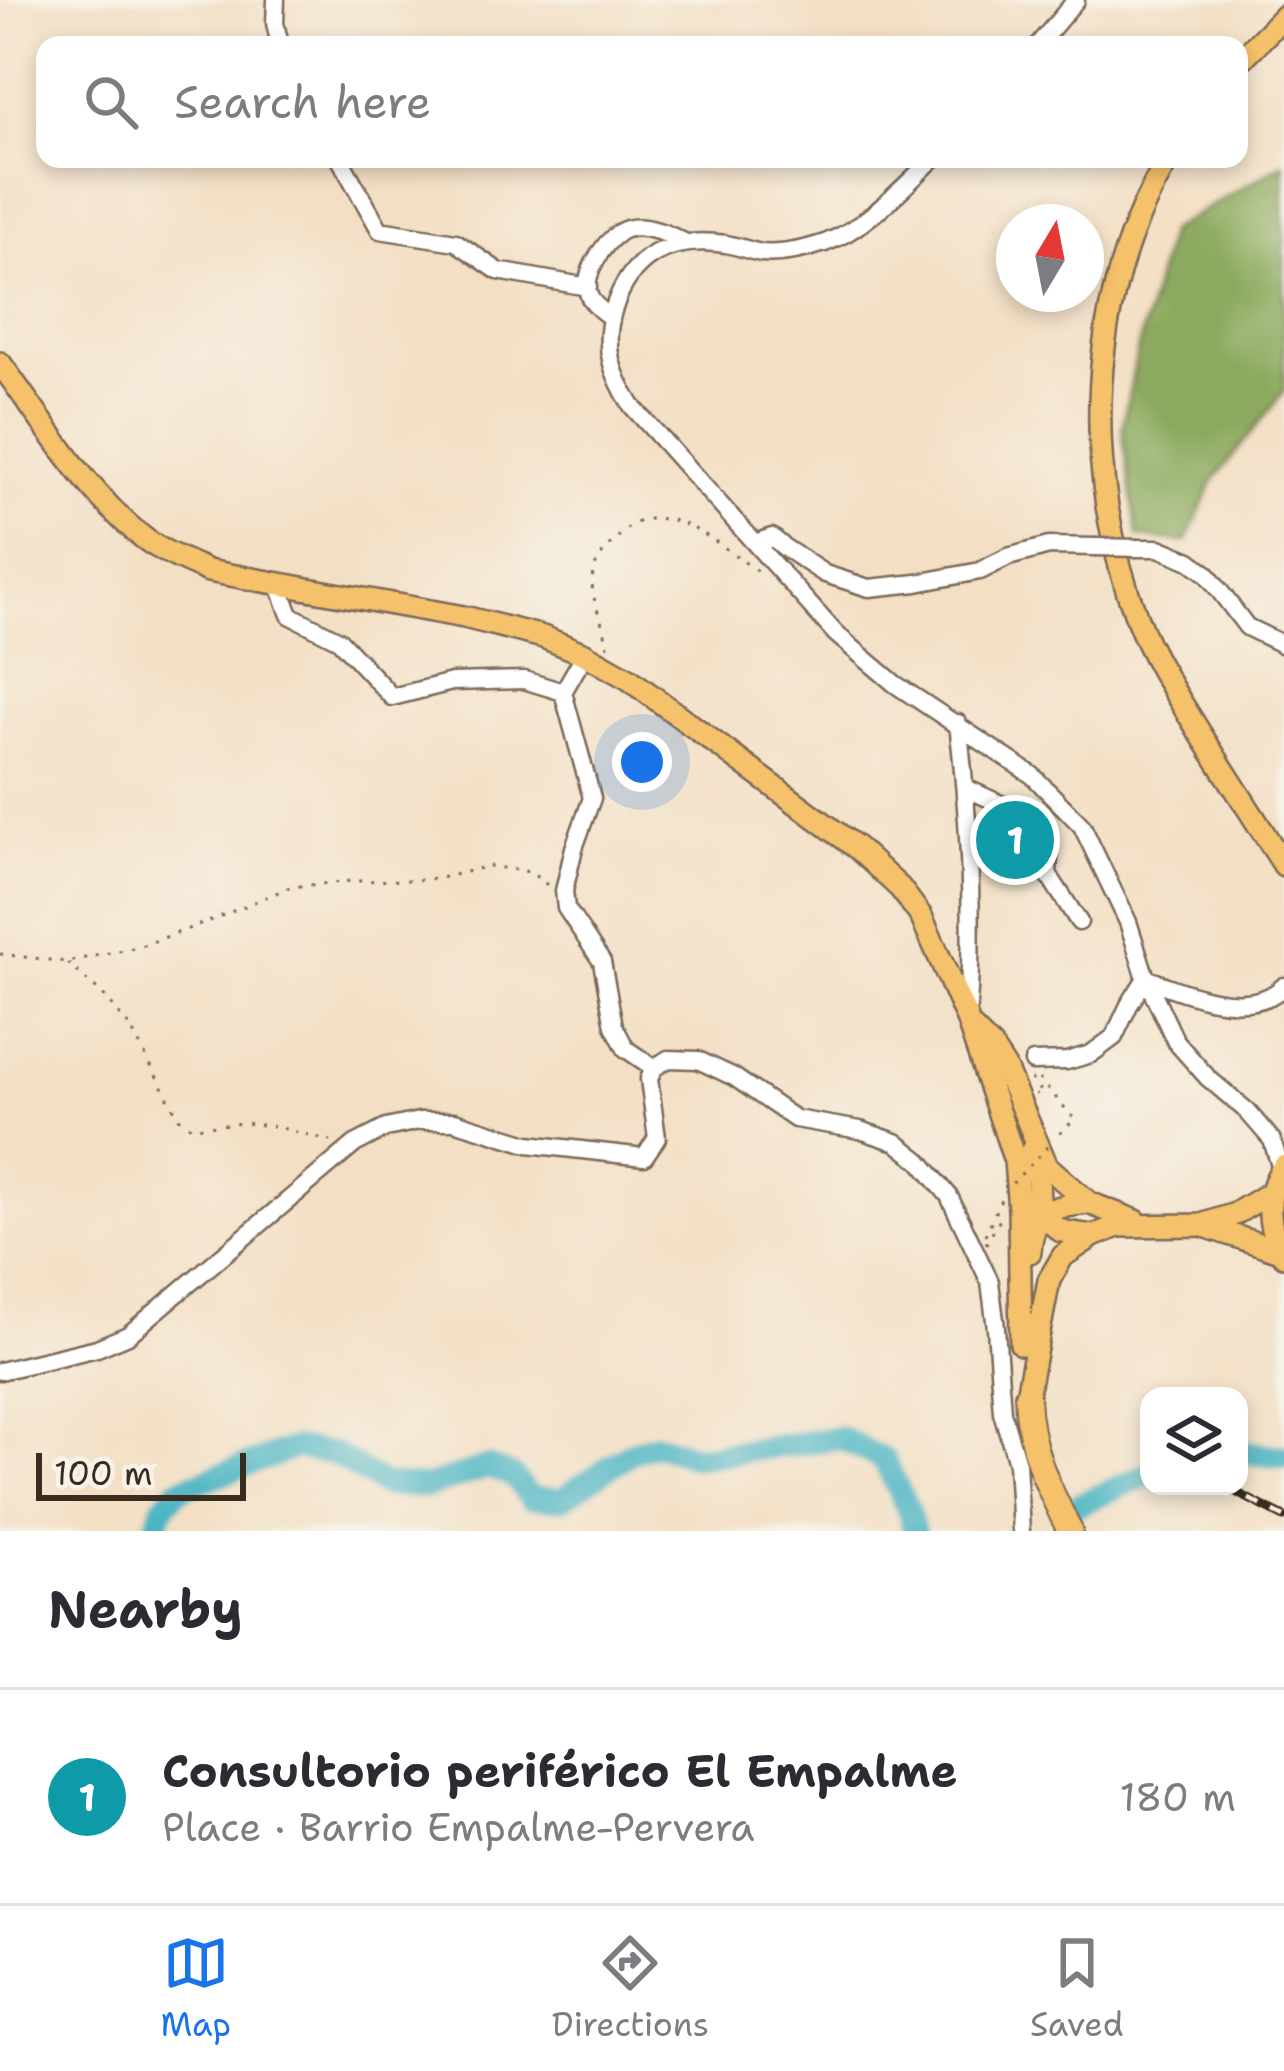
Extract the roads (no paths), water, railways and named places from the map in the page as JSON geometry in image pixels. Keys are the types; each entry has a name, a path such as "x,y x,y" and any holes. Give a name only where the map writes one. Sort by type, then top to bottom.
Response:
{"highway":[{"path":"1027,1395 1028,1425 1044,1478 1070,1531"}],"main road":[{"path":"1248,53 1284,16"},
{"path":"1164,168 1142,208 1108,316 1101,392 1106,501 1139,624 1173,690 1284,865"},
{"path":"0,363 114,511 148,541 208,571 464,617 543,637 585,654 629,679 880,868 921,916 968,1022 1015,1160 1030,1342"},
{"path":"968,1022 1005,1069 1047,1166 1089,1203 1148,1225"},
{"path":"981,1064 997,1078 1018,1137 1031,1206 1061,1232 1094,1236"},
{"path":"1025,1115 1040,1216 1027,1395"},
{"path":"1282,1167 1271,1192 1269,1213 1282,1254"},
{"path":"1030,1342 1049,1280 1064,1256 1094,1236 1118,1226 1201,1225 1235,1214 1271,1192"},
{"path":"1040,1216 1052,1207 1089,1203"},
{"path":"1201,1225 1282,1254"}],"street":[{"path":"276,0 278,36"},
{"path":"1046,36 1076,0"},
{"path":"345,168 380,230 456,242 498,271 587,287"},
{"path":"923,168 864,220 830,242 792,253 684,242 655,251 629,275 611,318 608,353 615,380 632,406 836,634 895,684 1032,775 1082,826 1128,922 1146,978 1176,1042 1272,1139 1282,1167"},
{"path":"611,318 598,308 587,287 599,255 621,231 641,228 684,242"},
{"path":"754,543 772,537 825,574 869,587 980,571 1007,557 1049,546 1159,548 1207,573 1247,627 1284,645"},
{"path":"279,584 290,615 339,640 392,697 452,682 524,680 563,692"},
{"path":"585,654 563,692 592,798 574,848 564,891 566,908 602,962 614,1026 626,1048 654,1068"},
{"path":"958,723 971,955 968,1022"},
{"path":"964,784 1005,806 1035,832 1049,857 1048,874 1079,922"},
{"path":"1146,978 1210,1000 1246,1002 1276,994 1284,986"},
{"path":"1033,1062 1067,1061 1103,1046 1114,1037 1146,978"},
{"path":"0,1371 97,1348 128,1335 355,1144 386,1128 454,1121 528,1144 644,1157 657,1138 649,1078 654,1068 668,1059 698,1060 734,1077 795,1119 860,1130 896,1142 920,1161 949,1196 990,1282 1002,1412 1017,1463 1021,1531"},
{"path":"1247,1112 1284,1130"}],"waterway":[{"path":"155,1531 163,1507 179,1489 295,1448 334,1454 383,1485 427,1487 488,1467 513,1476 530,1498 562,1499 630,1453 655,1444 698,1457 840,1438 884,1460 914,1531"},
{"path":"1248,1453 1284,1457"},
{"path":"1080,1504 1140,1478"}],"railway":[{"path":"1241,1495 1284,1517"}],"place":[{"name":"Consultorio periférico El Empalme","path":"1015,840"}]}
